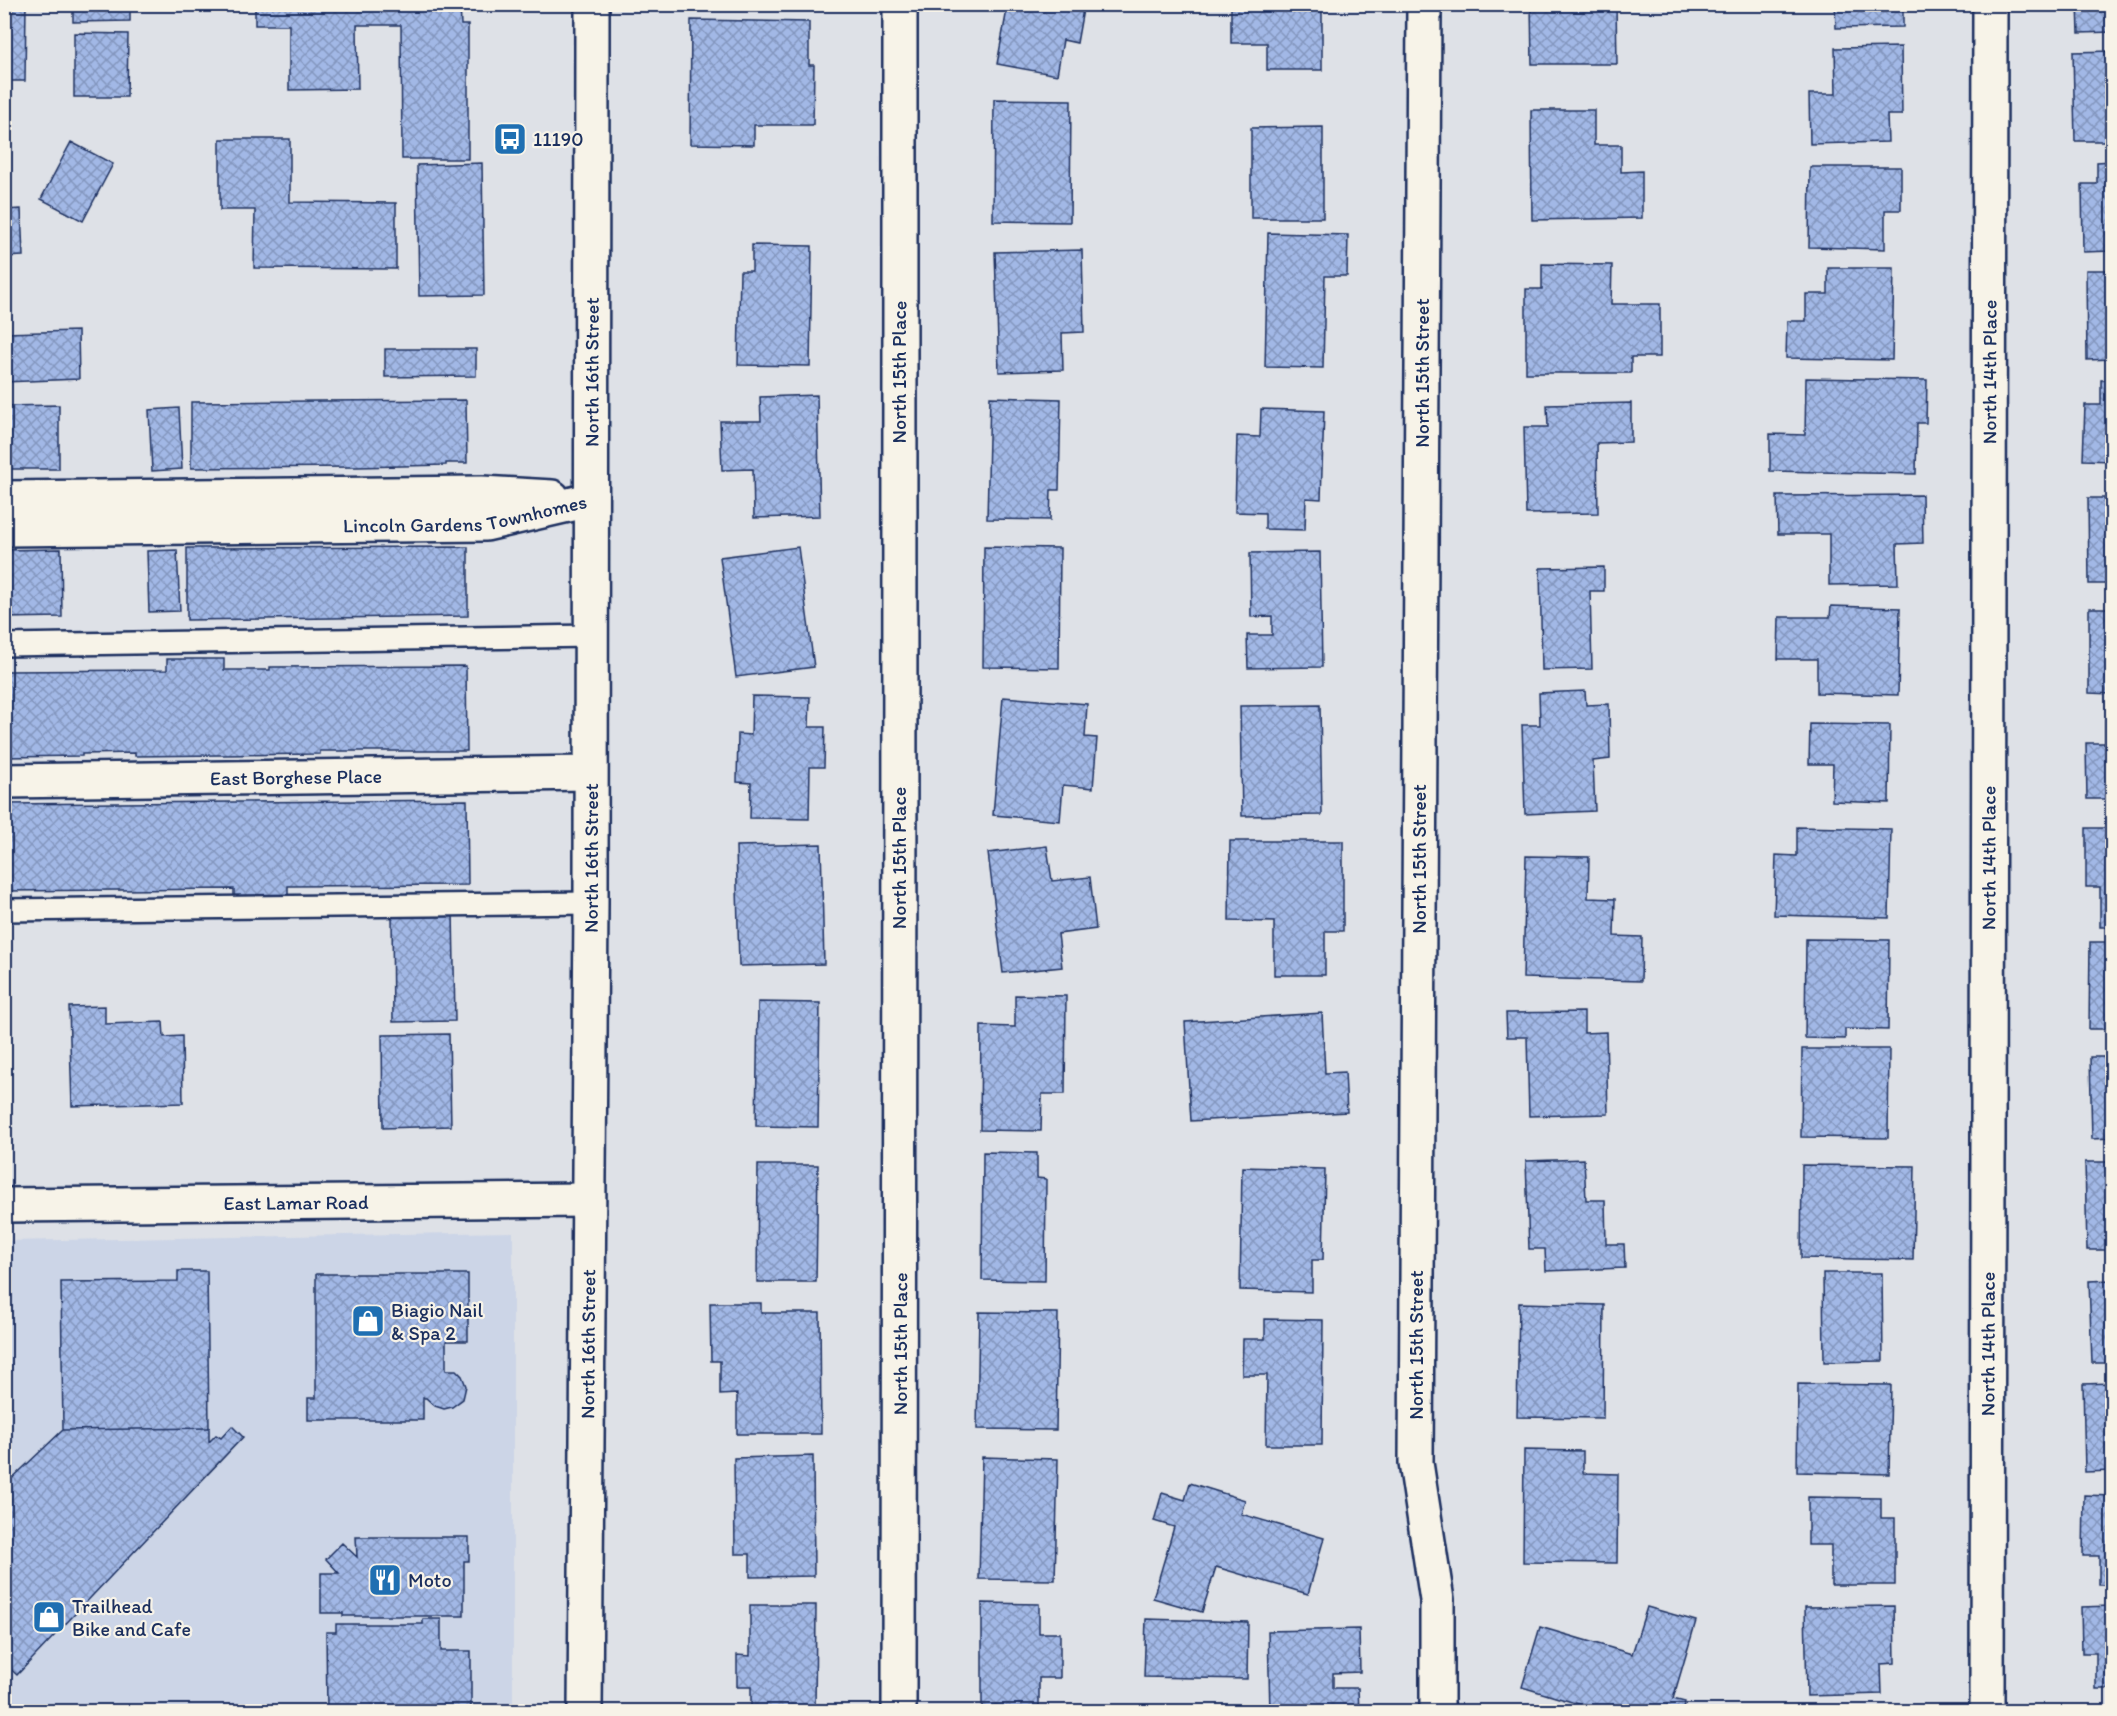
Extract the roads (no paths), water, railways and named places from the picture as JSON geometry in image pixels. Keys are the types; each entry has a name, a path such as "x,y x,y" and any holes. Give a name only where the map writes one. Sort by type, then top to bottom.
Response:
{"street":[{"name":"North 16th Street","path":"585,1712 591,903 592,4"},
{"name":"North 15th Place","path":"899,1712 901,1373 898,536 900,4"},
{"name":"North 15th Street","path":"1424,4 1416,1462 1437,1600 1437,1712"},
{"name":"North 14th Place","path":"1987,1712 1990,4"},
{"name":"Lincoln Gardens Townhomes","path":"4,498 482,494 590,500"},
{"name":"Lincoln Gardens Townhomes","path":"4,528 486,524 590,500"},
{"name":"East Borghese Place","path":"4,781 590,773"},
{"name":"East Lamar Road","path":"4,1205 588,1200"}],"lane":[{"path":"4,645 591,636"},
{"path":"4,910 591,903"}],"place":[{"name":"11190","path":"510,139"},
{"name":"Biagio Nail & Spa 2","path":"368,1321"},
{"name":"Moto","path":"385,1580"},
{"name":"Trailhead Bike and Cafe","path":"49,1617"}]}
